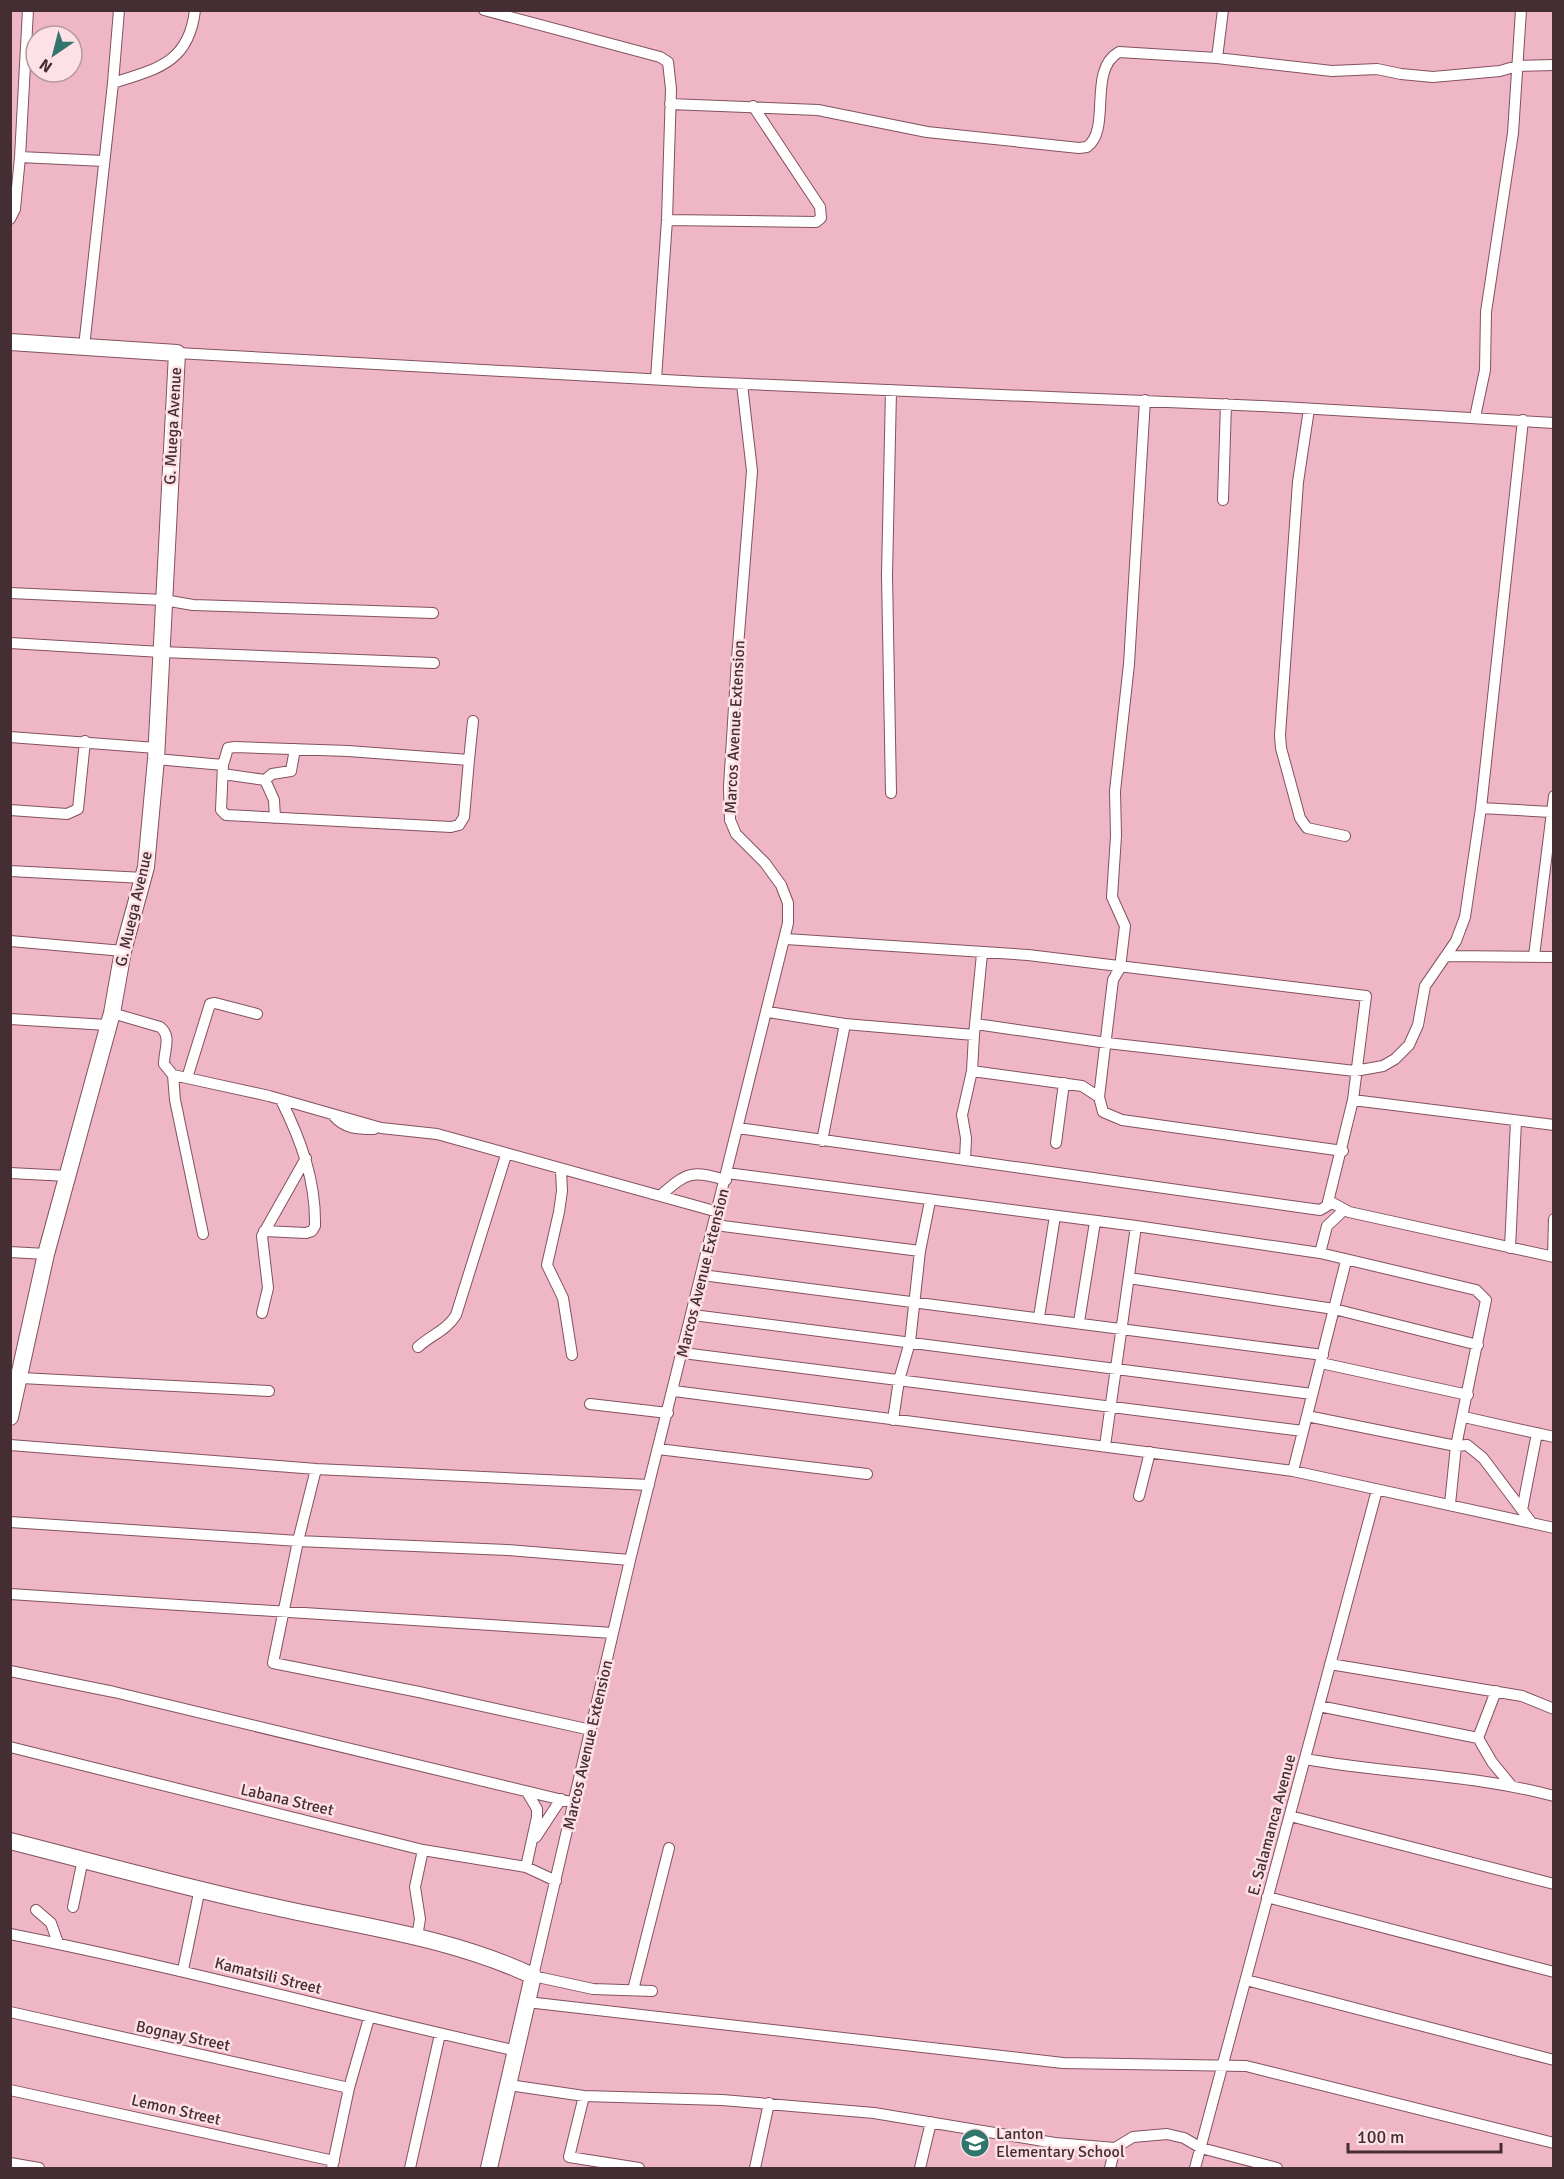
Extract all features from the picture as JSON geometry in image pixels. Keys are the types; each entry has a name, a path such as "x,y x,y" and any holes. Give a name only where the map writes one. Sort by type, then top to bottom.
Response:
{"street":[{"path":"10,219 15,209 20,157 28,10"},
{"path":"84,347 119,10"},
{"path":"113,83 157,68 175,58 189,40 195,10"},
{"path":"484,10 665,59 670,67 667,220 656,379"},
{"path":"1217,58 1223,10"},
{"path":"1474,417 1485,370 1486,312 1513,133 1521,10"},
{"path":"670,104 818,110 957,136 1079,148 1087,147 1094,139 1103,77 1114,55 1127,51 1332,71 1377,69 1401,75 1433,77 1500,71 1517,66 1554,65"},
{"path":"1500,71 1516,81"},
{"path":"667,220 816,222 820,218 820,207 753,106"},
{"path":"20,157 104,161"},
{"path":"10,342 742,384 1146,400 1554,423"},
{"name":"G. Muega Avenue","path":"10,1417 21,1378 46,1254 109,1019 123,951 144,878 152,822 177,353"},
{"name":"Marcos Avenue Extension","path":"489,2169 630,1560 786,939 789,912 781,885 765,863 736,834 730,820 729,787 737,659 752,471 742,384"},
{"path":"891,390 887,575 891,793"},
{"path":"1146,400 1133,560 1129,664 1115,791 1116,836 1112,897 1125,926 1120,968 1113,980 1099,1097 1103,1112 1113,1118 1343,1151"},
{"path":"1223,500 1226,404"},
{"path":"1309,409 1298,482 1281,748 1300,818 1307,828 1345,836"},
{"path":"768,1012 845,1024 975,1029 1355,1071 1383,1066 1395,1059 1409,1045 1418,1025 1425,986 1456,941 1465,917 1480,808 1524,420"},
{"path":"10,593 164,600 193,604 433,613"},
{"path":"10,643 161,652 434,663"},
{"path":"469,760 295,748 231,747 226,752 223,770 223,813 275,818 451,827 459,825 464,817 473,721"},
{"path":"10,737 85,741 156,754 266,780"},
{"path":"10,810 67,814 78,809 85,741"},
{"path":"266,780 272,774 291,771 295,748"},
{"path":"266,780 274,800 275,818"},
{"path":"1534,956 1554,796"},
{"path":"1480,808 1551,812"},
{"path":"10,871 144,878"},
{"path":"738,1128 1320,1210 1326,1208 1329,1201 1343,1151 1353,1100 1366,996 1017,954 982,954 786,939"},
{"path":"10,941 123,951"},
{"path":"965,1160 966,1138 962,1115 972,1071 982,954"},
{"path":"1447,956 1554,957"},
{"path":"1105,966 1113,980"},
{"path":"187,1078 210,1004 215,1003 257,1014"},
{"path":"10,1019 109,1019 160,1027 165,1031 167,1036 164,1064 173,1076 175,1100 203,1234"},
{"path":"822,1141 845,1024"},
{"path":"972,1071 1082,1086 1099,1097"},
{"path":"173,1076 281,1100 381,1128 437,1134 718,1212"},
{"path":"1082,1086 1101,1076"},
{"path":"1056,1143 1064,1083"},
{"path":"264,1231 306,1233 312,1231 315,1226 314,1204 306,1158 301,1140 281,1100"},
{"path":"1353,1100 1554,1125"},
{"path":"1510,1248 1516,1121"},
{"path":"418,1347 430,1335 446,1328 456,1315 506,1155"},
{"path":"262,1313 268,1288 261,1241 264,1231 306,1158"},
{"path":"561,1170 562,1191 559,1212 547,1265 563,1298 572,1355"},
{"path":"10,1173 68,1176"},
{"path":"662,1195 684,1176 694,1173 1136,1226 1320,1253 1479,1291 1486,1300 1464,1417 1456,1446 1450,1504"},
{"path":"893,1420 899,1380 910,1342 920,1251 930,1201"},
{"path":"1329,1201 1344,1210 1553,1257 1554,1219"},
{"path":"1320,1253 1327,1226 1344,1210"},
{"path":"1039,1317 1054,1216"},
{"path":"1079,1322 1095,1222"},
{"path":"714,1225 920,1251"},
{"path":"1105,1446 1136,1226"},
{"path":"10,1252 46,1254"},
{"path":"1293,1471 1346,1261"},
{"path":"702,1275 1079,1322 1322,1359 1468,1395"},
{"path":"1129,1278 1334,1309 1478,1345"},
{"path":"693,1314 1312,1394"},
{"path":"683,1353 1303,1431"},
{"path":"21,1378 269,1391"},
{"path":"674,1391 1293,1471 1554,1528"},
{"path":"590,1404 668,1413"},
{"path":"1307,1416 1456,1446 1467,1445 1483,1458 1532,1522"},
{"path":"1464,1417 1554,1437"},
{"path":"1522,1510 1537,1433"},
{"path":"10,1445 316,1469 649,1485"},
{"path":"658,1449 867,1474"},
{"path":"1139,1496 1150,1452"},
{"path":"316,1469 298,1541 273,1663 419,1692 591,1731"},
{"name":"E. Salamanca Avenue","path":"1195,2169 1377,1490"},
{"path":"10,1522 298,1541 507,1550 630,1560"},
{"path":"10,1594 613,1633"},
{"path":"1330,1664 1496,1691 1531,1699 1554,1709"},
{"path":"10,1671 114,1692 575,1803"},
{"path":"1478,1738 1496,1691"},
{"path":"1319,1706 1478,1738 1510,1784"},
{"name":"Labana Street","path":"10,1747 423,1850 526,1867 556,1881"},
{"path":"1305,1759 1347,1767 1510,1784 1554,1796"},
{"path":"526,1867 534,1839 537,1809 527,1792"},
{"path":"534,1839 561,1799"},
{"path":"1290,1816 1554,1884"},
{"path":"10,1841 200,1888 417,1937 501,1962 533,1976 577,1987 652,1991"},
{"path":"633,1990 669,1848"},
{"path":"417,1937 420,1919 415,1887 423,1850"},
{"path":"73,1907 83,1859"},
{"path":"183,1970 200,1888"},
{"path":"1267,1897 1554,1972"},
{"path":"36,1910 51,1923 58,1943"},
{"name":"Kamatsili Street","path":"10,1934 183,1970 369,2018 517,2051"},
{"path":"1246,1980 1554,2060"},
{"path":"527,2002 1063,2063 1223,2064 1261,2068 1554,2143"},
{"name":"Bognay Street","path":"10,2012 349,2088"},
{"path":"333,2165 349,2088 369,2018"},
{"path":"410,2169 440,2034"},
{"path":"509,2085 584,2096 769,2103 931,2122 1055,2143 1115,2148 1133,2137 1159,2133 1184,2138 1201,2148 1277,2169"},
{"name":"Lemon Street","path":"10,2090 333,2165"},
{"path":"584,2096 568,2163 639,2169"},
{"path":"756,2169 769,2103"},
{"path":"920,2169 931,2122"},
{"path":"1110,2169 1115,2148"},
{"path":"10,2163 39,2169"}],"place":[{"name":"Lanton Elementary School","path":"975,2143"}]}
